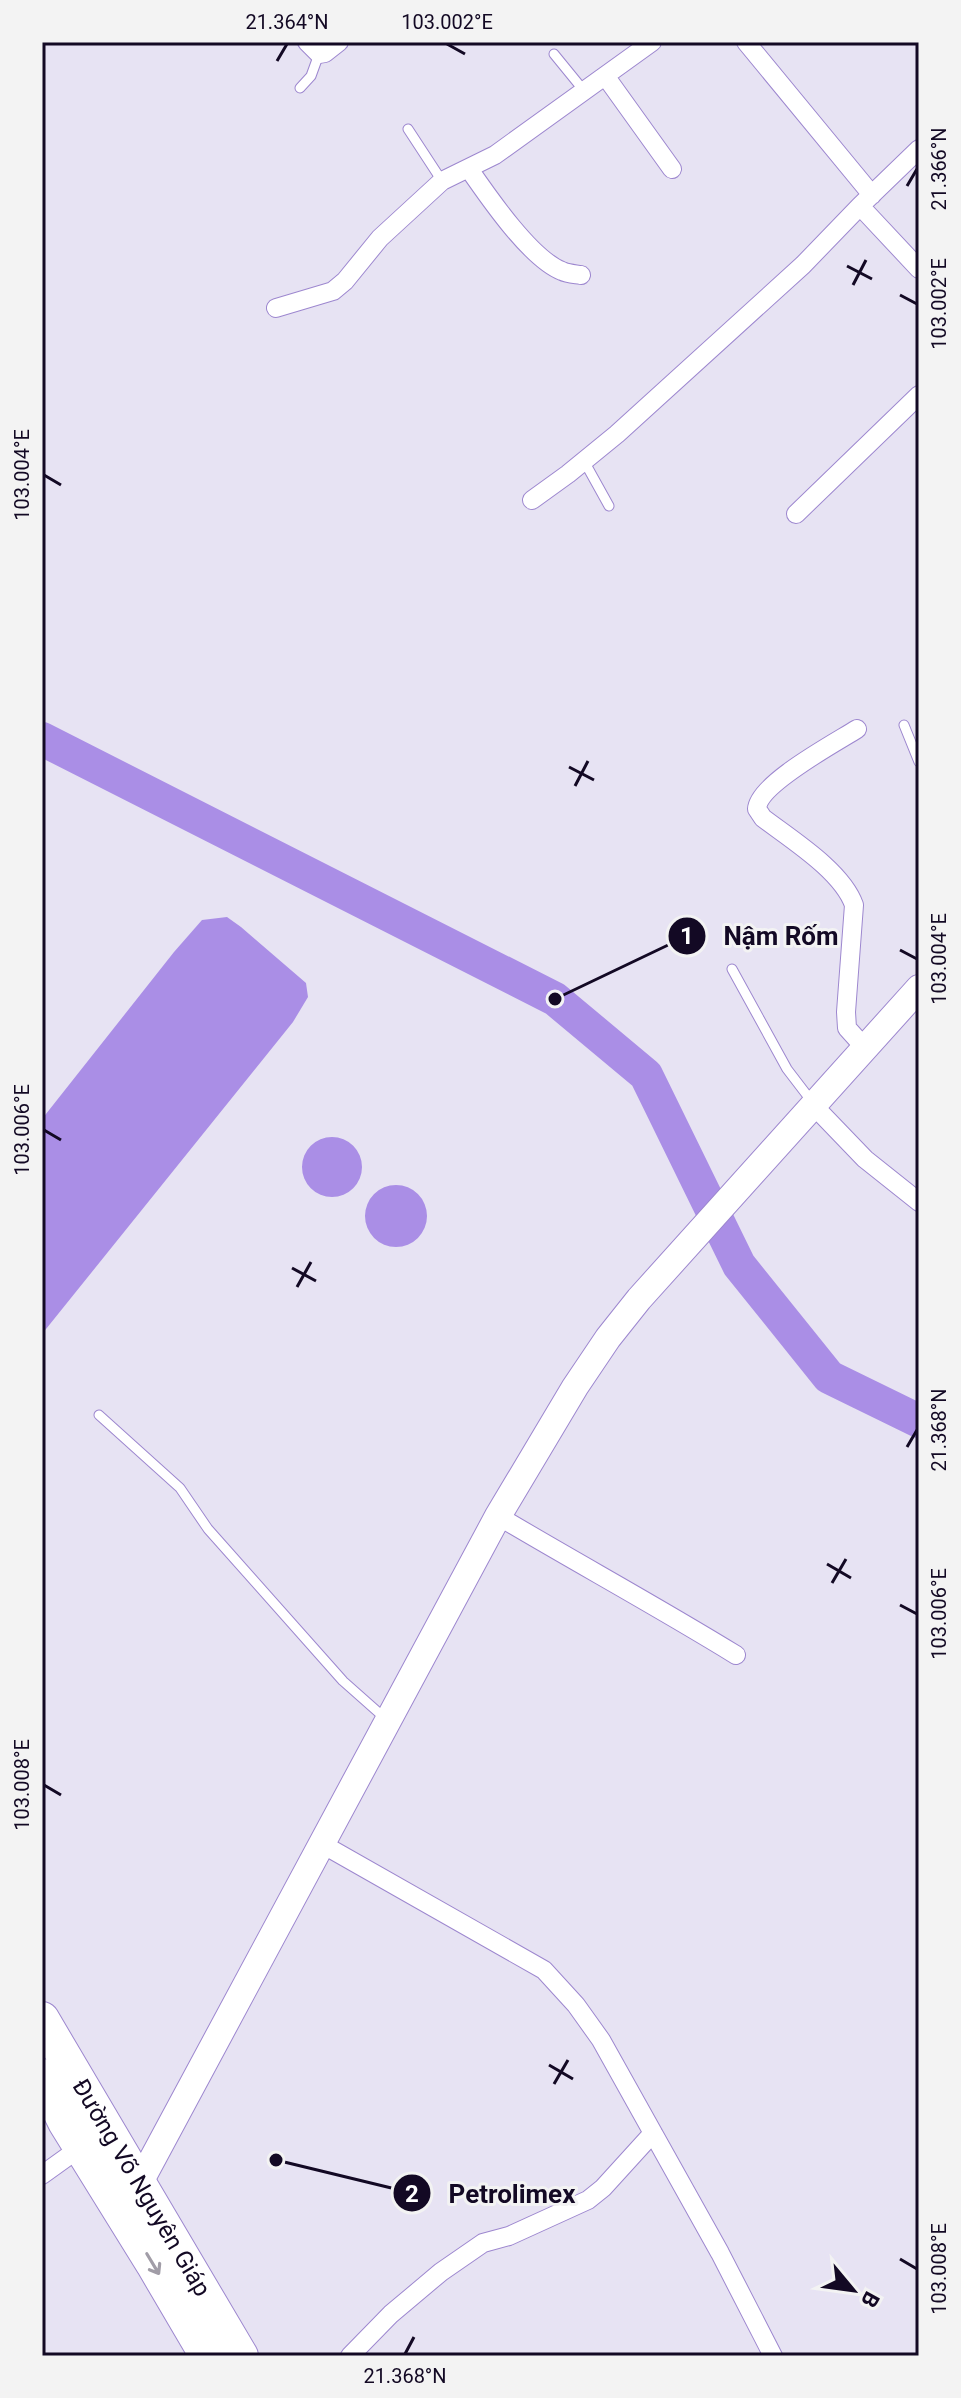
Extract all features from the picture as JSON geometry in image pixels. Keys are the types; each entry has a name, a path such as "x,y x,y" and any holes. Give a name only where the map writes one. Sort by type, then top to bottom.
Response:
{"highway":[{"name":"Đường Võ Nguyên Giáp","path":"42,2019 241,2356"},
{"name":"Đường Võ Nguyên Giáp","path":"42,2076 81,2147 207,2356"}],"street":[{"path":"313,48 325,53 339,42"},
{"path":"276,308 333,291 380,238 442,181 495,155 652,42"},
{"path":"746,42 919,269"},
{"path":"606,77 672,169"},
{"path":"532,500 584,461 803,265 919,149"},
{"path":"469,169 493,204 535,252 564,272 581,275"},
{"path":"796,514 919,395"},
{"path":"857,729 789,771 760,797 757,809 763,818 832,873 849,891 854,905 847,1028 865,1048"},
{"path":"122,2214 498,1516 575,1387 639,1299 919,988"},
{"path":"808,1112 919,1202"},
{"path":"498,1516 736,1655"},
{"path":"322,1844 544,1970 576,2005 601,2040 720,2253 773,2356"},
{"path":"350,2356 391,2314 441,2272 483,2243 509,2236 588,2200 603,2188 653,2133"},
{"path":"42,2175 81,2147"}],"lane":[{"path":"300,88 311,76 313,48"},
{"path":"554,54 585,92"},
{"path":"408,129 442,181"},
{"path":"584,461 609,506"},
{"path":"904,725 919,762"},
{"path":"732,969 808,1112"},
{"path":"99,1415 180,1488 208,1529 343,1681 388,1721"}],"shaded area":[{"path":"227,917 306,983 308,997 293,1022 42,1334 42,1119 202,920"},
{"path":"332,1137 343,1139 353,1146 360,1156 360,1178 353,1188 343,1195 332,1197 321,1195 311,1188 304,1178 302,1167 304,1156 311,1146 321,1139"},
{"path":"396,1185 408,1187 418,1194 425,1204 425,1228 418,1238 408,1245 396,1247 384,1245 374,1238 367,1228 365,1216 367,1204 374,1194 384,1187"}],"waterway":[{"path":"42,739 555,999 646,1075 739,1265 829,1377 919,1421"}],"place":[{"name":"Nậm Rốm","path":"555,999"},
{"name":"Petrolimex","path":"276,2160"}]}
